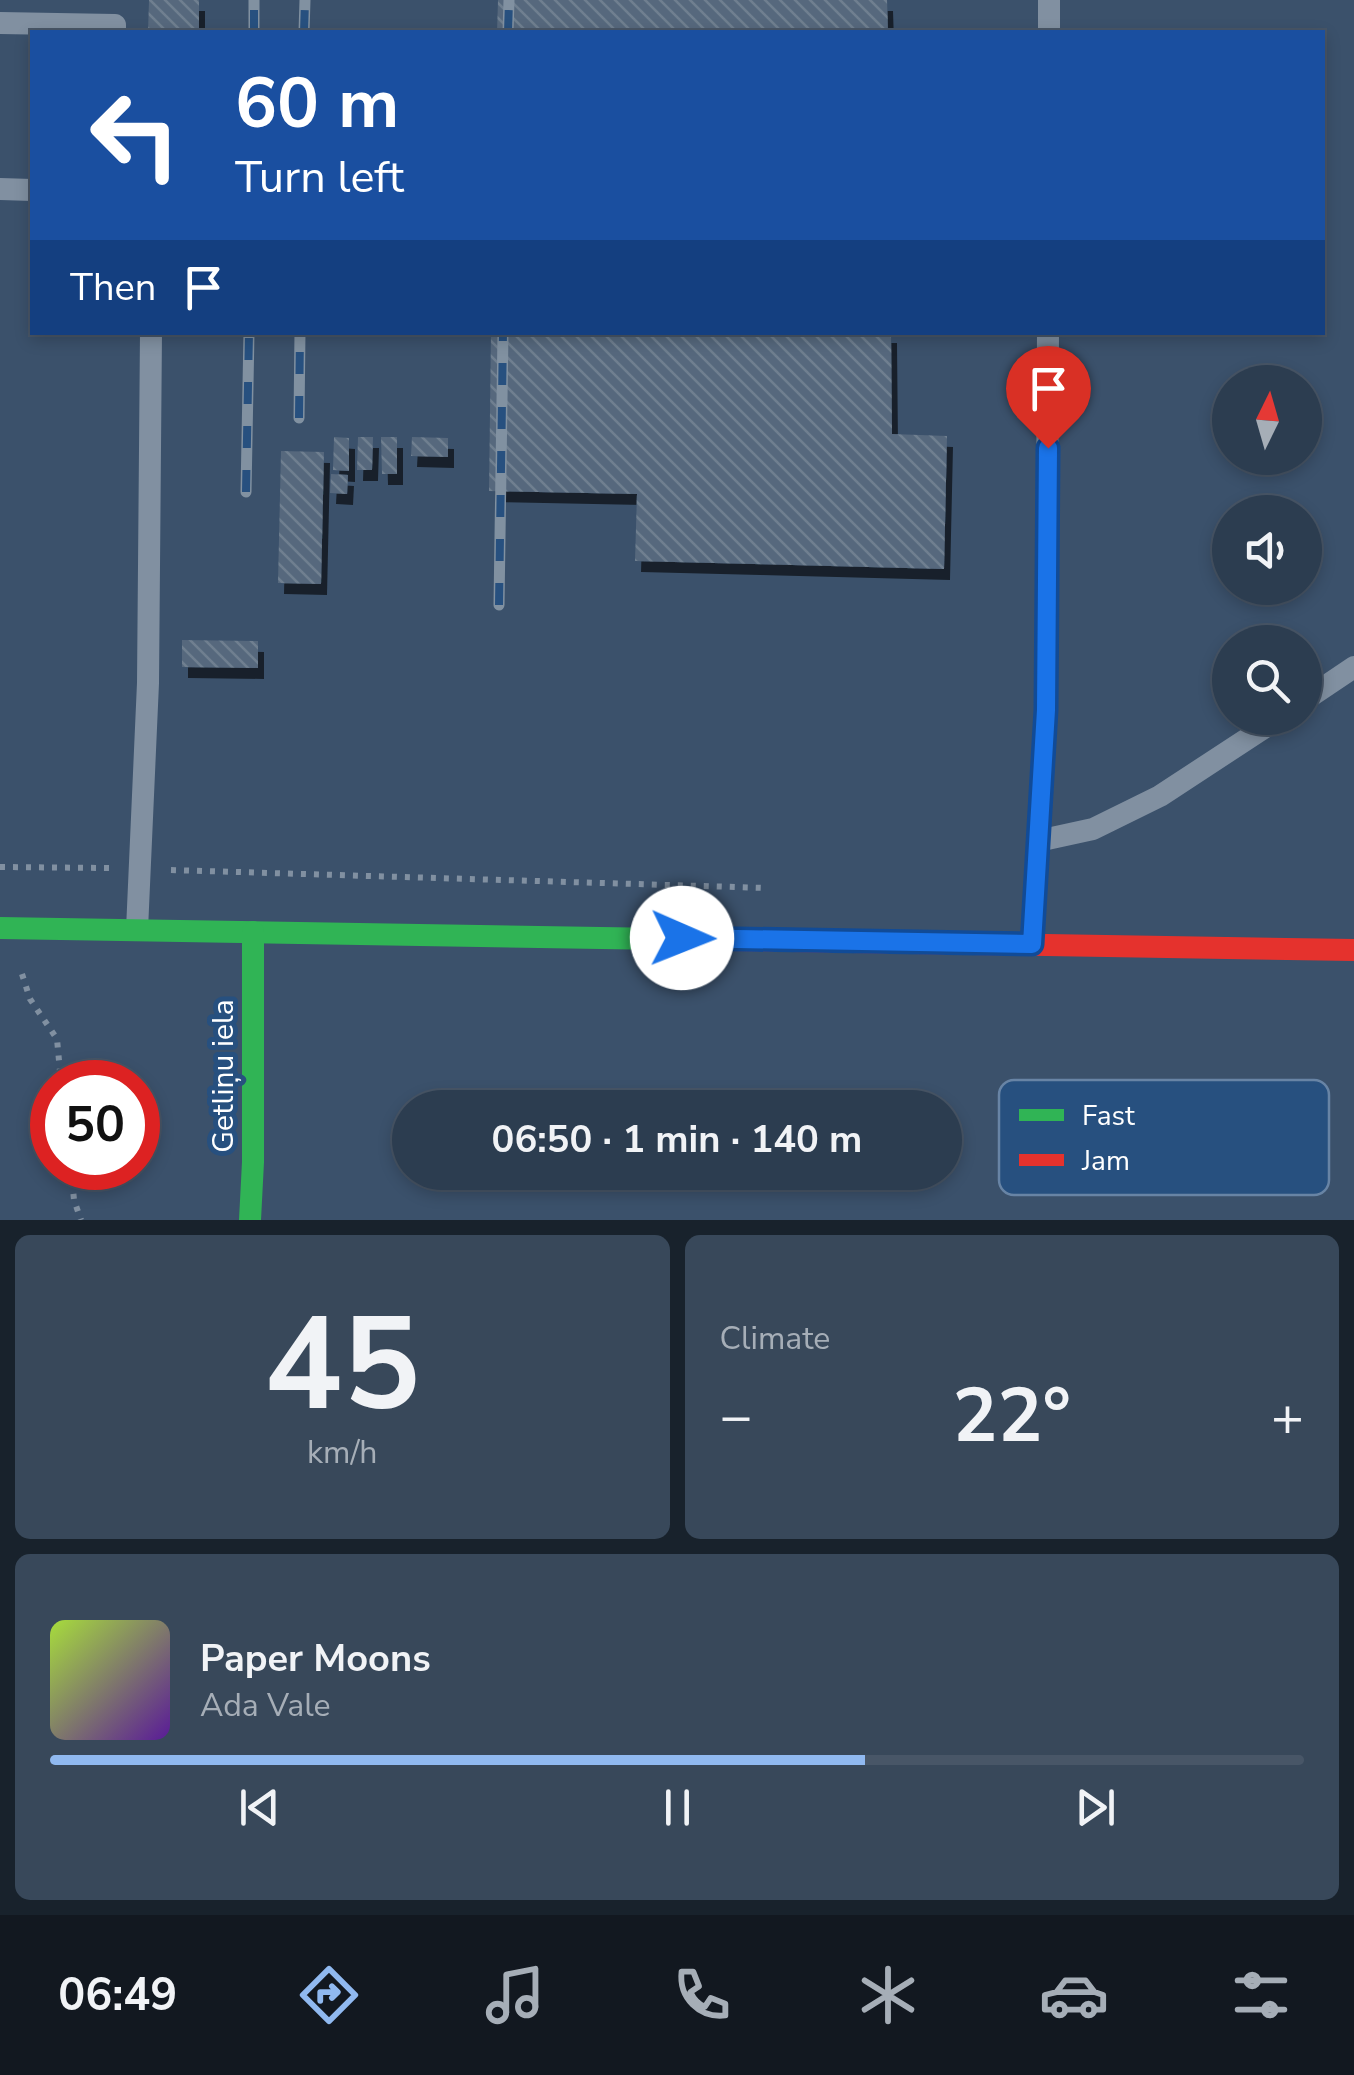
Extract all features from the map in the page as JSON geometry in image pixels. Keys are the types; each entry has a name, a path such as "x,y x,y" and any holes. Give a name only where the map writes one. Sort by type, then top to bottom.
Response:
{"main road":[{"path":"0,928 1354,950"},
{"name":"Getliņu iela","path":"250,1220 253,932"}],"lane":[{"path":"1049,0 1049,30"},
{"path":"0,23 116,24 115,30"},
{"path":"0,189 30,190"},
{"path":"137,930 148,683 151,335"},
{"path":"1032,944 1046,710 1048,335"},
{"path":"1322,689 1354,667"},
{"path":"1038,840 1094,830 1160,796 1252,735"}],"path":[{"path":"0,867 772,888"},
{"path":"20,968 30,999 56,1040 58,1060"},
{"path":"73,1190 81,1220"}],"building":[{"path":"149,0 199,0 199,30 148,30"},
{"path":"498,0 887,0 888,30 497,30"},
{"path":"491,335 891,335 892,434 947,436 944,569 635,561 637,494 489,491"},
{"path":"334,437 349,438 349,471 333,470"},
{"path":"358,437 373,437 372,470 357,470"},
{"path":"381,437 397,437 397,474 382,474"},
{"path":"412,437 448,438 448,457 411,456"},
{"path":"281,451 324,452 321,584 278,583"},
{"path":"331,474 348,475 347,494 330,493"},
{"path":"182,640 258,641 258,668 182,667"}],"railway":[{"path":"254,0 254,30"},
{"path":"304,30 305,0"},
{"path":"508,30 509,0"},
{"path":"246,492 249,335"},
{"path":"299,418 300,335"},
{"path":"499,605 503,335"}],"traffic: fast":[{"path":"0,928 663,939"},
{"path":"250,1220 253,932"}],"traffic: jam":[{"path":"663,939 1354,950"}],"route":[{"path":"682,938 1032,944 1046,710 1048,448"}]}
